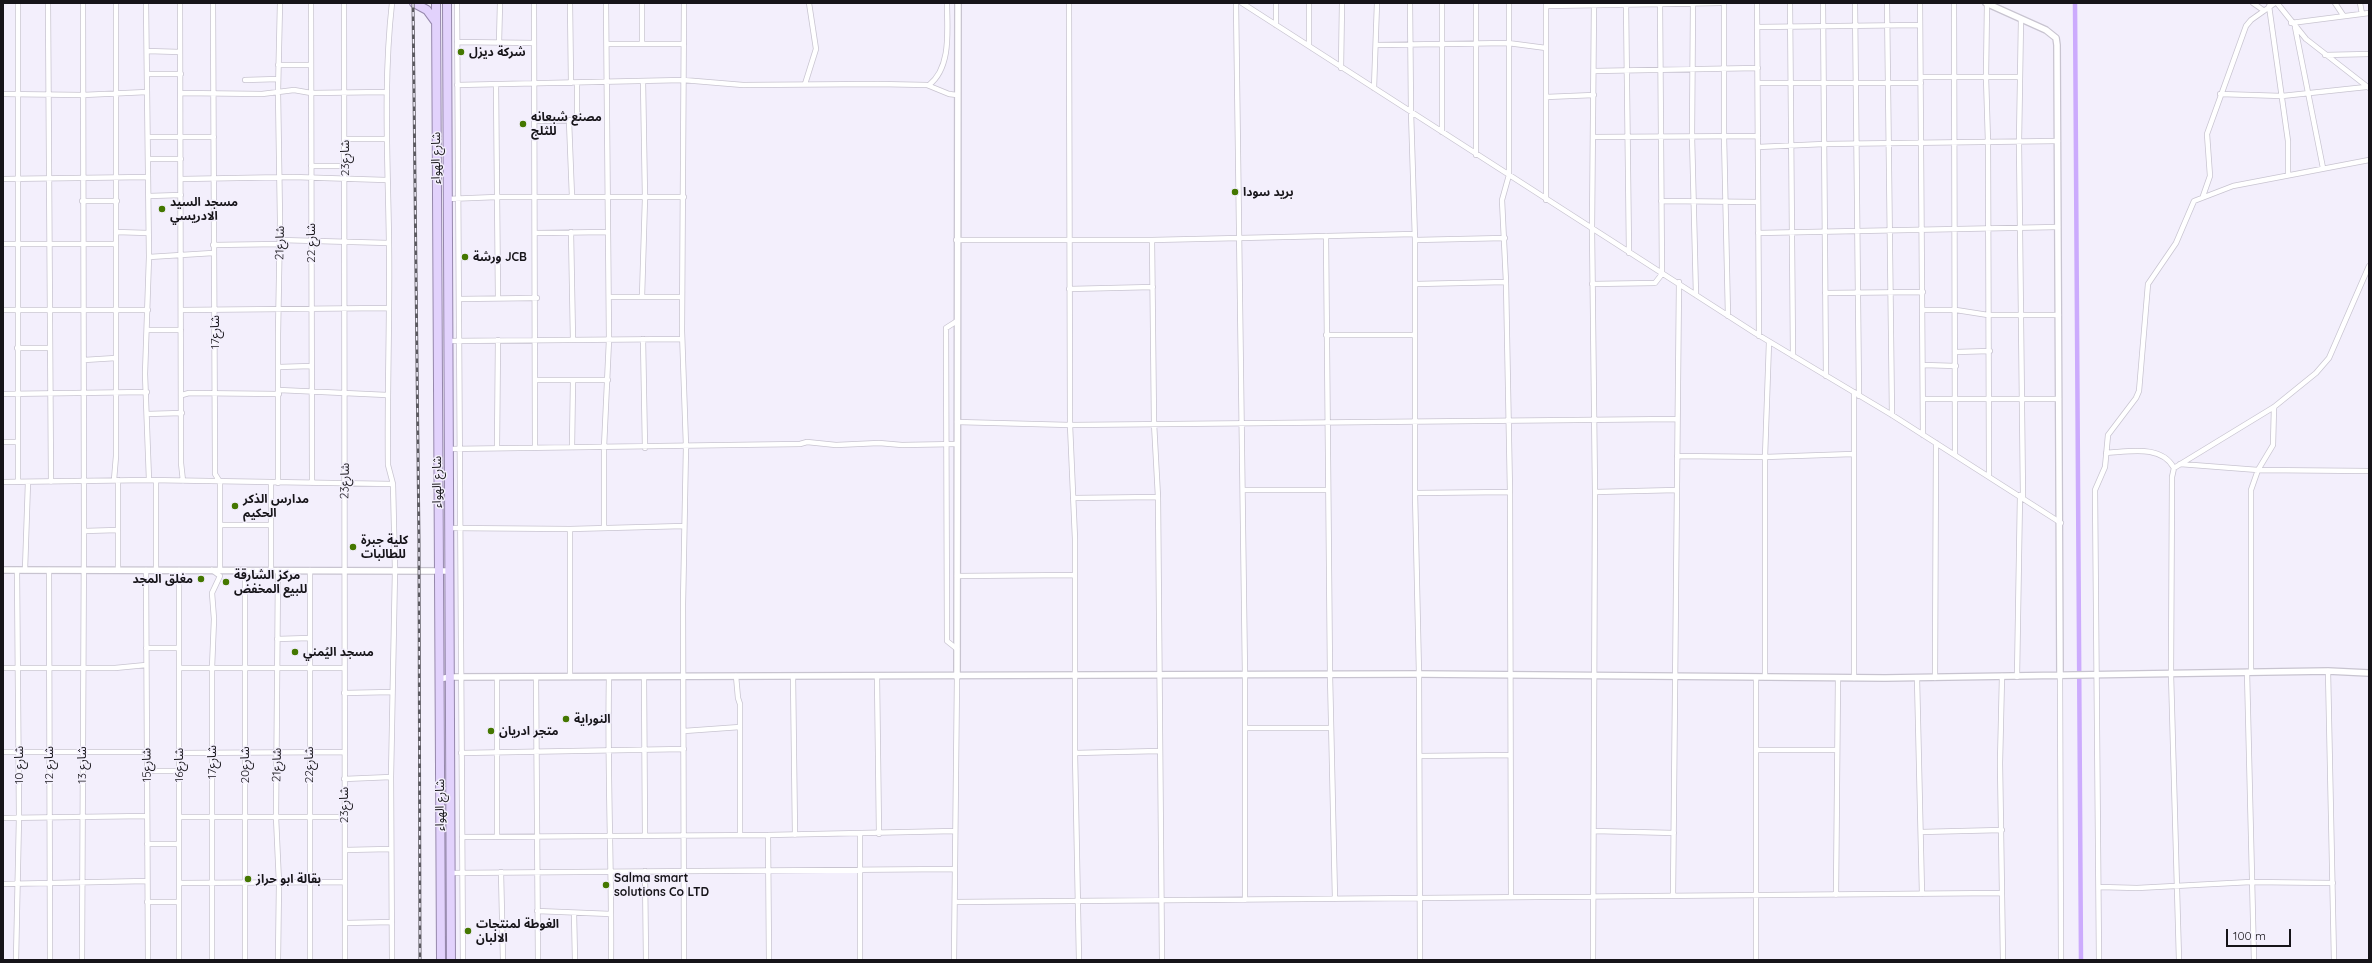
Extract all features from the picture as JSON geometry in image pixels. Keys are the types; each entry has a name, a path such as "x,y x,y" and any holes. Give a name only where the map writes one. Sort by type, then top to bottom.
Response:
{"highway":[{"path":"414,3 427,10 436,22"},
{"name":"شارع الهواء","path":"436,3 441,960"},
{"name":"شارع الهواء","path":"447,3 451,960"}],"street":[{"path":"18,3 18,482"},
{"path":"48,3 51,482"},
{"name":"شارع 13","path":"82,960 82,668 84,531 84,360 82,309 83,3"},
{"path":"116,3 117,201 115,309 118,570"},
{"path":"146,3 148,233 150,257 145,374 148,414 148,480"},
{"path":"180,3 182,179 181,463 183,481"},
{"name":"شارع17","path":"213,3 213,245 215,309 214,394 215,474 220,482 220,570"},
{"name":"شارع21","path":"278,483 278,309 280,242 278,177 278,65 280,3"},
{"name":"شارع 22","path":"311,3 312,483"},
{"name":"شارع23","path":"344,3 345,960"},
{"path":"392,3 386,92 386,180 389,243 387,395 388,464 393,484 395,570 390,849 392,960"},
{"path":"457,3 463,960"},
{"path":"499,43 500,3"},
{"path":"534,3 536,84 537,340 535,447"},
{"path":"570,3 571,83"},
{"path":"604,527 604,447 609,340 606,198 606,3"},
{"path":"642,3 642,43"},
{"path":"684,3 684,197 682,297 686,446 684,526 684,960"},
{"path":"806,84 816,49 809,3"},
{"path":"929,85 940,74 944,64 947,3"},
{"path":"954,960 957,677 956,240 958,3"},
{"path":"1069,3 1068,240 1070,425 1075,575 1076,901 1079,960"},
{"path":"1236,3 1246,728 1245,900"},
{"path":"1243,3 1276,26 1546,200 1662,274 1679,282 1696,295 1759,336 1923,434 1936,444 2021,496 2061,523"},
{"path":"1276,3 1276,26"},
{"path":"1309,3 1309,46"},
{"path":"1341,68 1342,3"},
{"path":"1374,88 1377,3"},
{"path":"1410,3 1411,112 1416,284 1415,493 1420,756 1420,960"},
{"path":"1442,3 1442,132"},
{"path":"1476,3 1476,155"},
{"path":"1509,3 1509,175 1502,200 1505,238 1510,492 1509,755 1511,897"},
{"path":"1626,3 1629,253"},
{"path":"1592,284 1655,283 1662,274 1659,137 1661,70 1660,3"},
{"path":"1693,3 1692,136 1696,295"},
{"path":"1546,200 1546,5 1720,3"},
{"path":"1724,3 1726,70 1724,136 1728,316"},
{"path":"1758,3 1759,336"},
{"path":"1790,3 1793,356"},
{"path":"1823,3 1826,376"},
{"path":"1855,3 1857,83 1856,231 1859,292 1860,396"},
{"path":"1887,3 1892,292 1892,415"},
{"path":"1920,3 1924,366 1923,434"},
{"path":"1954,3 1956,310 1955,455"},
{"path":"1989,476 1990,351 1988,315 1988,142 1986,77 1987,3 2046,30 2056,38 2061,523 2061,960"},
{"path":"2253,3 2263,10"},
{"path":"2203,196 2210,176 2207,134 2220,94 2246,26 2269,6 2276,3 2295,27 2325,55 2367,88"},
{"path":"2336,3 2343,15"},
{"path":"2360,3 2362,14"},
{"path":"1593,960 1595,492 1592,229 1594,4"},
{"path":"2269,6 2288,141 2288,174"},
{"path":"2291,23 2343,15 2369,13"},
{"path":"2017,677 2022,399 2019,142 2021,19"},
{"path":"1758,27 1920,25"},
{"path":"2295,27 2307,94 2323,168"},
{"path":"457,42 534,43"},
{"path":"1376,45 1508,43 1546,48"},
{"path":"607,44 684,44"},
{"path":"147,51 180,52"},
{"path":"2325,55 2369,54"},
{"path":"278,65 310,65"},
{"path":"1594,71 1693,71 1758,68"},
{"path":"147,74 181,74"},
{"path":"1921,77 2019,77"},
{"path":"245,80 278,79"},
{"path":"457,85 683,80 743,85 929,85 949,94 957,95"},
{"path":"642,297 644,198 643,81"},
{"path":"535,121 577,120 577,82"},
{"path":"1758,83 1921,83"},
{"path":"496,85 498,298"},
{"path":"2220,94 2282,96 2367,88"},
{"path":"181,93 278,92 294,90 311,93 386,92"},
{"path":"3,94 83,95 147,92"},
{"path":"1546,97 1594,95"},
{"path":"569,121 572,197"},
{"path":"1594,137 1758,136"},
{"path":"148,137 214,137"},
{"path":"345,139 386,139"},
{"path":"1758,147 1824,144 2019,142 2058,140"},
{"path":"148,159 181,159"},
{"path":"2099,960 2100,887 2095,490 2105,467 2108,435 2136,398 2138,391 2148,284 2176,242 2194,201 2203,196 2233,186 2288,174 2369,160"},
{"path":"311,166 345,166"},
{"path":"3,179 148,177"},
{"path":"182,179 278,177 386,180"},
{"path":"148,196 181,195"},
{"path":"447,199 498,197 684,197"},
{"path":"82,201 117,201"},
{"path":"1661,201 1758,202"},
{"path":"1758,233 2058,227"},
{"path":"116,232 148,233"},
{"path":"571,232 573,340"},
{"path":"536,233 607,232"},
{"path":"956,240 1152,240 1415,234"},
{"path":"1326,236 1330,675 1335,899"},
{"path":"1415,240 1505,238"},
{"path":"1152,240 1154,423 1158,497 1162,960"},
{"path":"213,245 280,242 389,243"},
{"path":"3,244 116,244"},
{"path":"150,257 214,253"},
{"path":"2179,960 2171,674 2172,478 2174,468 2274,407 2316,373 2329,358 2369,266"},
{"path":"1416,284 1506,282"},
{"path":"1673,896 1679,282"},
{"path":"1069,289 1153,287"},
{"path":"1825,293 1923,292"},
{"path":"608,297 682,297"},
{"path":"459,299 536,298"},
{"path":"182,310 388,308"},
{"path":"3,310 148,310"},
{"path":"1923,310 1956,310 1988,315 2059,315"},
{"path":"957,321 946,328 946,631 948,644 957,649"},
{"path":"148,330 181,330"},
{"path":"1326,335 1415,335"},
{"path":"643,339 645,448"},
{"path":"448,342 459,340 682,339"},
{"path":"497,447 498,340"},
{"path":"1765,677 1765,457 1769,342"},
{"path":"17,348 50,348"},
{"path":"1956,352 1990,351"},
{"path":"84,360 116,358"},
{"path":"279,367 311,366"},
{"path":"1924,366 1956,366"},
{"path":"537,380 608,380"},
{"path":"572,448 573,381"},
{"path":"3,394 147,392"},
{"path":"182,395 311,392 387,395"},
{"path":"1854,392 1854,678"},
{"path":"1923,399 2059,399"},
{"path":"2254,960 2251,882 2249,672 2251,490 2258,470 2273,445 2274,407"},
{"path":"148,414 182,413"},
{"path":"957,422 1070,425 1242,422 1415,423 1508,419 1677,419"},
{"path":"3,442 18,442"},
{"path":"449,449 459,447 645,448 800,444 807,442 836,445 879,443 902,445 957,444"},
{"path":"1935,678 1936,444"},
{"path":"2106,453 2150,452 2165,457 2174,468"},
{"path":"1677,456 1765,457 1853,454"},
{"path":"2180,464 2258,470 2369,471"},
{"path":"3,482 156,480 393,484"},
{"path":"156,480 156,570"},
{"path":"25,570 28,482"},
{"path":"271,483 271,570"},
{"path":"1243,490 1328,490"},
{"path":"1595,492 1677,490"},
{"path":"1415,493 1510,492"},
{"path":"1073,498 1158,497"},
{"path":"221,524 270,525"},
{"path":"449,528 570,530 604,527 684,526"},
{"path":"84,531 118,530"},
{"path":"570,530 570,677"},
{"path":"3,570 395,570 449,572"},
{"name":"شارع 10","path":"16,960 19,884 19,668 17,570"},
{"name":"شارع 12","path":"50,570 50,960"},
{"name":"شارع15","path":"146,570 148,960"},
{"name":"شارع16","path":"179,570 179,960"},
{"name":"شارع17","path":"212,570 220,576 212,593 214,619 212,668 212,960"},
{"name":"شارع20","path":"245,570 245,960"},
{"name":"شارع21","path":"278,570 276,817 279,883 278,960"},
{"name":"شارع22","path":"310,570 310,960"},
{"path":"957,576 1075,575"},
{"path":"277,638 310,638"},
{"path":"146,648 179,648"},
{"path":"3,668 82,668 146,665"},
{"path":"179,668 344,668"},
{"path":"2328,671 2334,960"},
{"path":"439,679 450,677 461,679 684,676 957,677 1419,674 1510,676 1935,678 2249,672 2369,672"},
{"path":"736,676 740,704 740,835"},
{"path":"793,676 795,835"},
{"path":"877,676 879,834"},
{"path":"2002,676 2000,763 2003,960"},
{"path":"536,677 538,960"},
{"path":"608,677 607,751 611,836 611,960"},
{"path":"644,677 645,836"},
{"path":"1756,677 1756,960"},
{"path":"497,678 497,836"},
{"path":"1836,895 1838,678"},
{"path":"1917,678 1922,894"},
{"path":"344,693 392,692"},
{"path":"684,731 740,727"},
{"path":"1246,728 1331,728"},
{"path":"462,753 684,750"},
{"path":"1756,750 1837,750"},
{"path":"1075,753 1159,751"},
{"path":"3,752 146,752"},
{"path":"179,753 344,752"},
{"path":"1420,756 1509,755"},
{"path":"147,771 179,771"},
{"path":"344,779 391,777"},
{"path":"3,818 50,816 147,816"},
{"path":"179,817 344,817"},
{"path":"1921,832 2002,830"},
{"path":"462,837 768,836 955,831"},
{"path":"1594,831 1674,833"},
{"path":"860,834 860,960"},
{"path":"768,836 770,960"},
{"path":"147,844 179,844"},
{"path":"345,850 390,849"},
{"path":"450,873 954,869"},
{"path":"645,871 646,960"},
{"path":"501,872 503,960"},
{"path":"3,884 147,881"},
{"path":"179,883 344,882"},
{"path":"2100,887 2177,887 2251,882 2333,883"},
{"path":"954,902 2002,893"},
{"path":"147,902 179,902"},
{"path":"537,911 612,914"},
{"path":"574,913 575,960"},
{"path":"345,923 392,922"}],"waterway":[{"path":"2075,3 2081,960"}],"railway":[{"path":"413,3 419,543 420,960"}],"place":[{"name":"شركة ديزل","path":"461,52"},
{"name":"مصنع شبعانه للثلج","path":"523,124"},
{"name":"بريد سودا","path":"1235,192"},
{"name":"مسجد السيد الادريسي","path":"162,209"},
{"name":"ورشة JCB","path":"465,257"},
{"name":"مدارس الذكر الحكيم","path":"235,506"},
{"name":"كلية جبرة للطالبات","path":"353,547"},
{"name":"مغلق المجد","path":"201,579"},
{"name":"مركز الشارقة للبيع المخفض","path":"226,582"},
{"name":"مسجد اليُمني","path":"295,652"},
{"name":"النوراية","path":"566,719"},
{"name":"متجر ادريان","path":"491,731"},
{"name":"بقالة ابو حراز","path":"248,879"},
{"name":"Salma smart solutions Co LTD","path":"606,885"},
{"name":"الغوطة لمنتجات الالبان","path":"468,931"}]}
